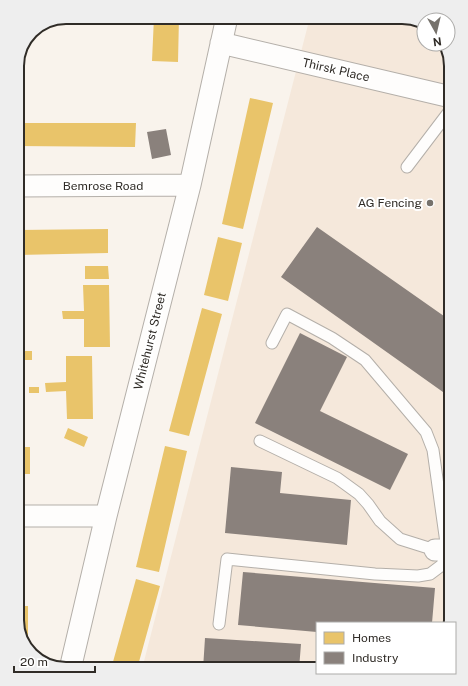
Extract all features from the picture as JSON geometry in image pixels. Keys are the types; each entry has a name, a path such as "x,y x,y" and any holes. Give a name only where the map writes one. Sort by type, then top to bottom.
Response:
{"street":[{"name":"Whitehurst Street","path":"72,662 106,516 190,185 225,24"},
{"name":"Thirsk Place","path":"221,43 444,95"},
{"name":"Bemrose Road","path":"24,186 190,185"},
{"path":"24,516 106,516"}],"lane":[{"path":"407,167 444,118"},
{"path":"219,624 227,559 375,574 418,576 430,574 442,565 444,550 433,450 426,432 364,360 332,338 287,314 272,343"},
{"path":"260,441 337,478 359,494 380,521 400,539 444,550"}],"shaded area":[{"path":"308,24 405,24 416,26 416,52 442,52 444,61 444,622 316,622 316,662 144,662"}],"building: Homes":[{"path":"154,24 179,24 178,62 152,61"},
{"path":"250,98 273,103 243,229 222,224"},
{"path":"24,123 136,123 135,147 24,146"},
{"path":"108,229 108,253 24,255 24,230"},
{"path":"218,237 242,243 228,301 204,295"},
{"path":"85,266 108,266 109,279 85,279"},
{"path":"83,285 109,285 110,347 84,347 84,319 63,319 62,311 84,311"},
{"path":"202,308 222,314 189,436 169,431"},
{"path":"24,351 32,351 32,360 24,360"},
{"path":"66,356 92,356 93,419 67,419 66,391 46,392 45,383 66,382"},
{"path":"29,387 39,387 39,393 29,393"},
{"path":"68,428 88,437 84,447 64,438"},
{"path":"165,446 187,451 159,572 136,567"},
{"path":"24,447 30,447 30,474 24,474"},
{"path":"136,579 160,586 139,662 113,662"},
{"path":"24,606 28,606 28,638 25,631 24,620"}],"building: Industry":[{"path":"166,129 171,155 152,159 147,132"},
{"path":"317,227 444,316 444,393 281,277"},
{"path":"300,333 347,357 320,411 408,454 390,490 255,423"},
{"path":"231,467 282,472 280,493 351,500 347,545 225,533"},
{"path":"243,572 435,588 432,622 316,622 316,632 238,625"},
{"path":"205,638 301,644 300,662 203,662"}],"place":[{"name":"AG Fencing","path":"430,203"}]}
